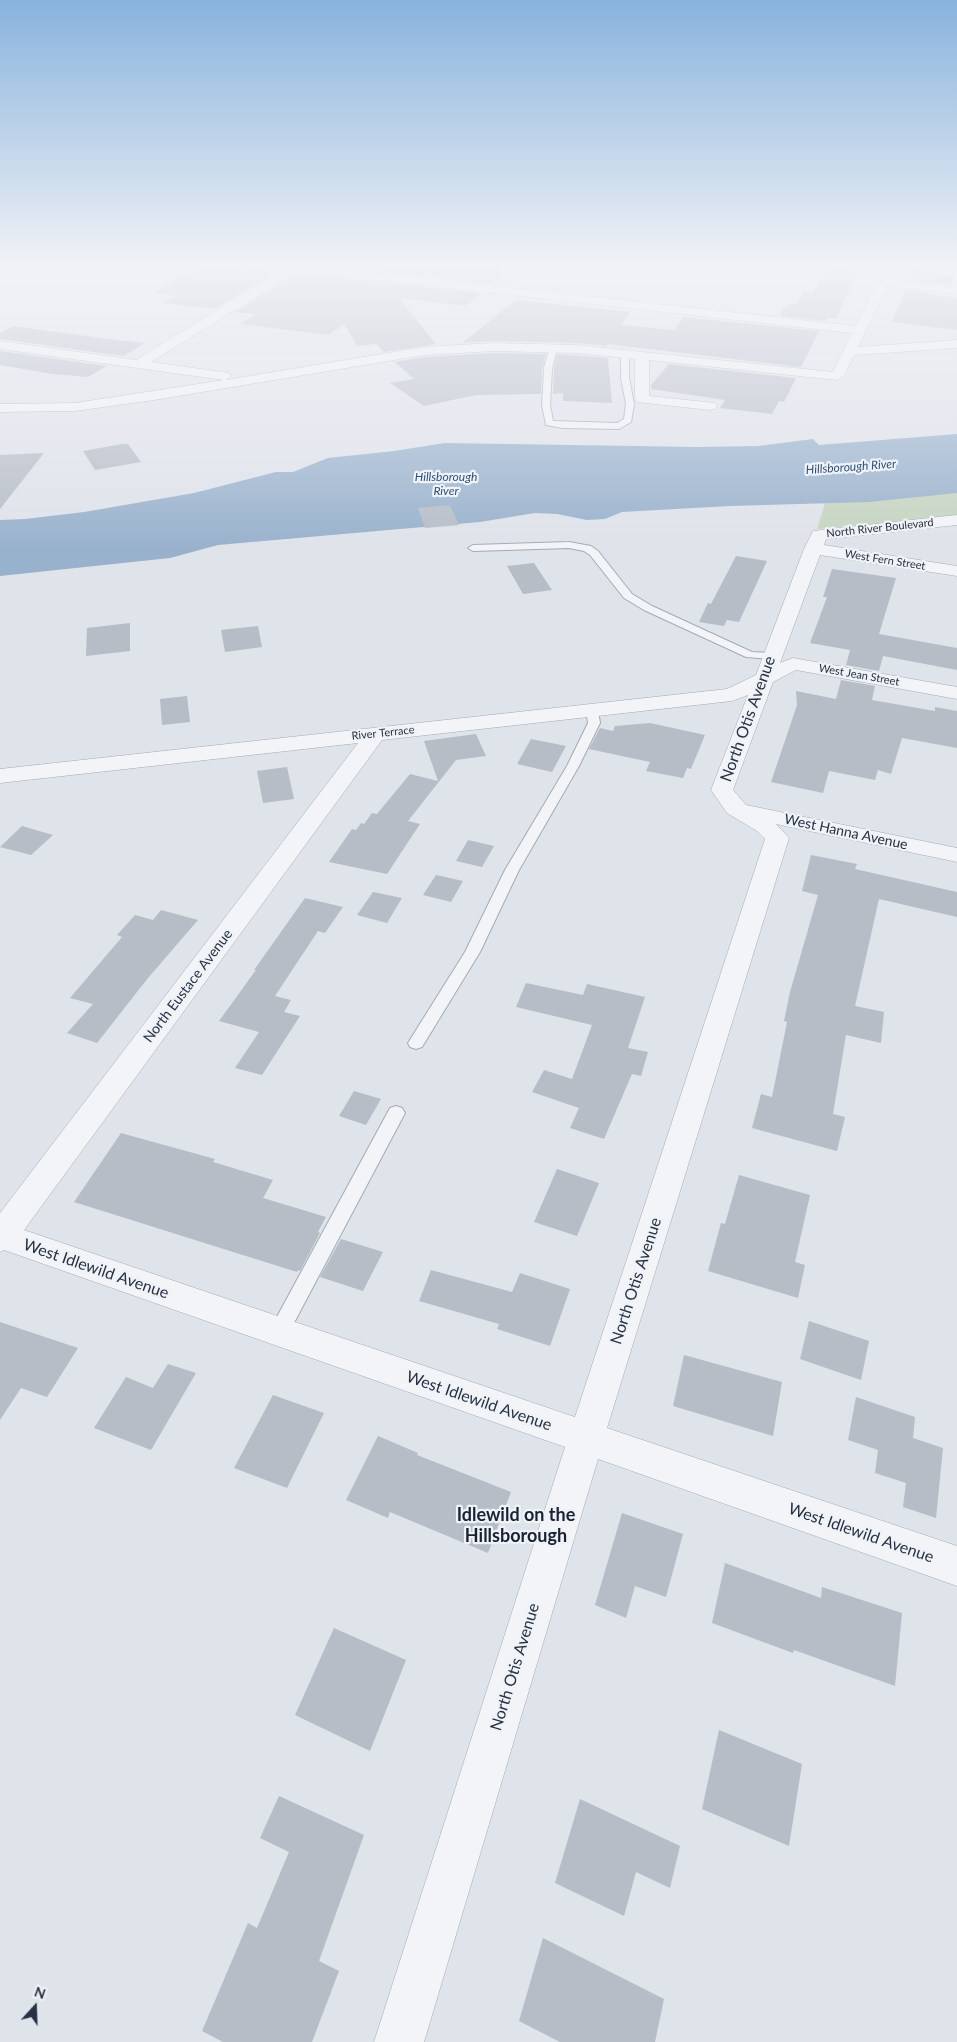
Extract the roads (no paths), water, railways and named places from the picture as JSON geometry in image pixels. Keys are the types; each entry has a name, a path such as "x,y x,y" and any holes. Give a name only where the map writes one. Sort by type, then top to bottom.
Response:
{"street":[{"path":"112,360 245,379"},
{"path":"139,364 145,360"},
{"path":"0,408 75,407 154,396 245,379 365,360"},
{"path":"635,360 642,399 710,406"},
{"path":"685,360 772,371 837,376 845,360"},
{"path":"772,371 768,380 806,384"},
{"name":"North River Boulevard","path":"813,549 819,535 957,520"},
{"name":"West Fern Street","path":"813,549 957,571"},
{"name":"North Otis Avenue","path":"399,2042 586,1438 778,838 765,826 735,808 722,790 813,549"},
{"name":"West Jean Street","path":"767,667 793,664 957,693"},
{"name":"River Terrace","path":"0,776 732,694 767,667"},
{"name":"North Eustace Avenue","path":"0,1236 376,734"},
{"name":"West Hanna Avenue","path":"735,808 957,855"},
{"name":"West Idlewild Avenue","path":"0,1236 957,1566"}],"lane":[{"path":"551,360 548,368 546,406 549,422 562,425 619,426 628,420 630,404 625,378 625,360"},
{"path":"473,548 569,545 587,548 594,553 628,596 648,608 750,655 767,667"},
{"path":"416,1043 472,952 512,870 573,766 594,723 592,710"},
{"path":"279,1332 396,1113"}],"water":[{"name":"Hillsborough River","path":"957,434 957,493 869,502 730,506 622,512 605,519 587,520 557,514 535,513 480,522 218,545 170,558 0,576 0,520 84,512 194,493 276,472 293,472 328,458 445,443 698,447 758,446 813,439 819,445"}],"district":[{"name":"Idlewild on the Hillsborough","path":"516,1525"}]}
